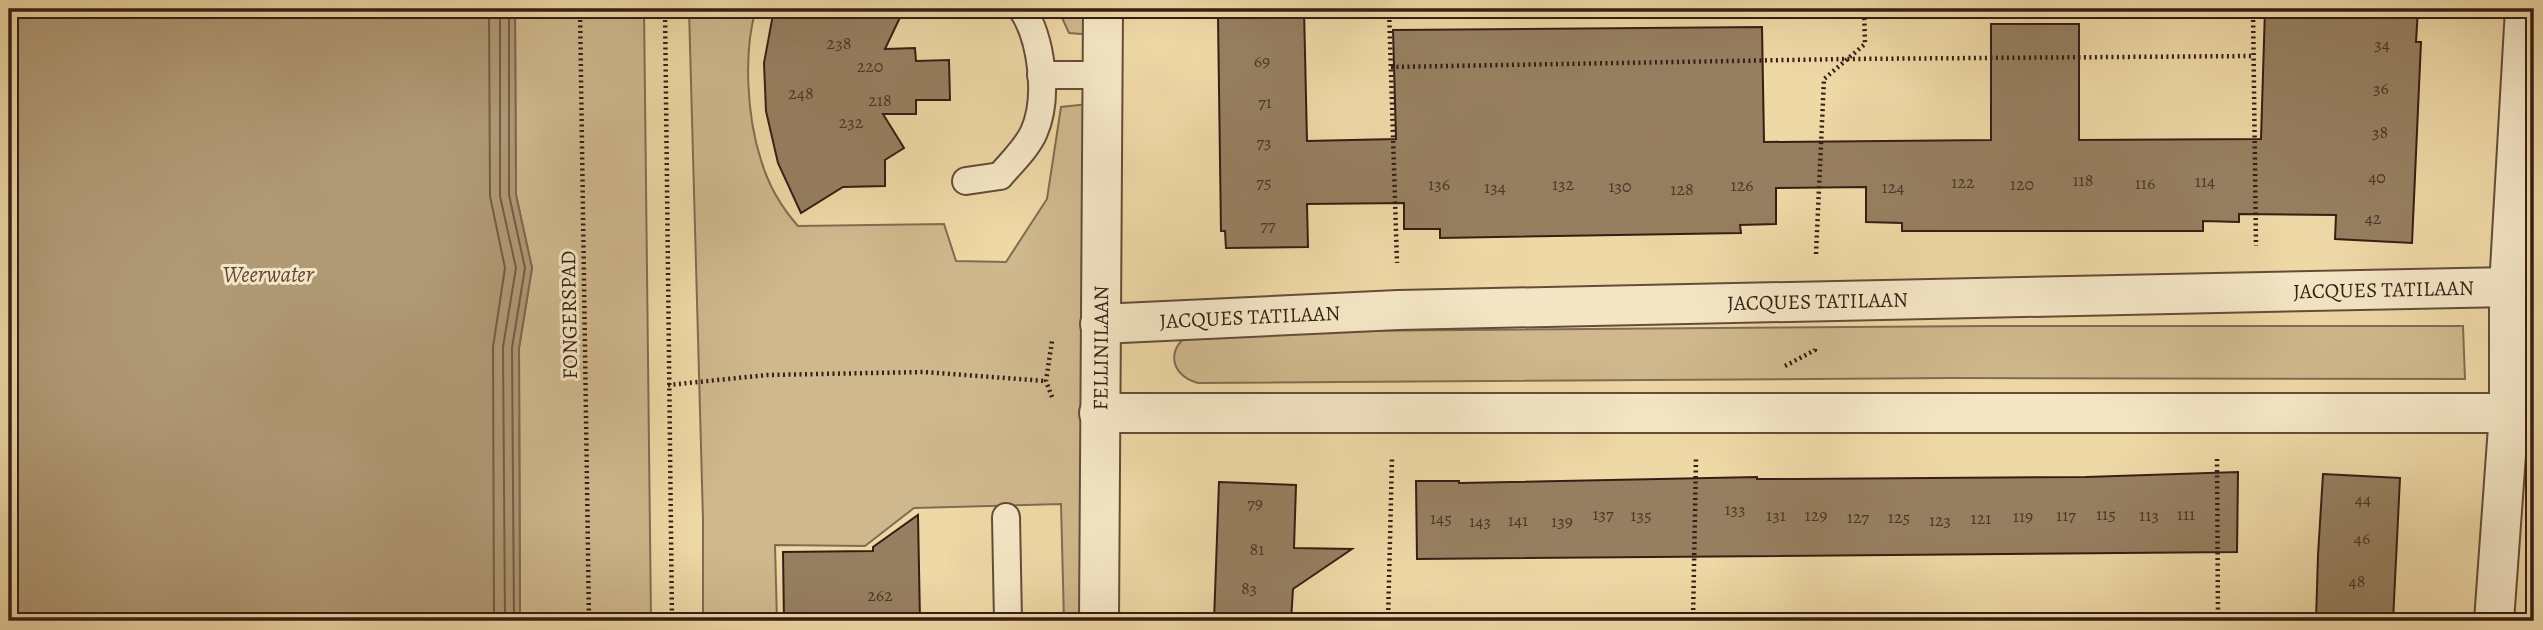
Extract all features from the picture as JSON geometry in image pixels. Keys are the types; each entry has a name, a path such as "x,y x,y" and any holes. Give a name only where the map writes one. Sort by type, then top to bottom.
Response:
{"street":[{"name":"FELLINILAAN","path":"1099,621 1102,9"},
{"path":"2494,621 2522,414 2525,9"},
{"name":"JACQUES TATILAAN","path":"1100,324 1398,310 2257,291 2522,288"},
{"path":"1099,413 2522,414"}],"lane":[{"path":"966,181 1000,176 1034,132 1041,97 1041,56 1028,17 1022,9"},
{"path":"1041,75 1102,75"},
{"path":"1006,517 1008,621"}],"path":[{"name":"FONGERSPAD","path":"580,9 589,621"},
{"path":"665,9 672,621"},
{"path":"1389,9 1398,310"},
{"path":"2253,9 2257,291"},
{"path":"1391,67 1844,59 2252,56"},
{"path":"668,385 767,375 924,372 1046,381"},
{"path":"1388,621 1393,412"},
{"path":"2217,413 2218,621"}],"shaded area":[{"path":"515,9 644,9 651,621 520,621 519,348 532,268 516,195"},
{"path":"689,9 756,9 748,64 752,124 767,178 781,204 798,226 944,224 956,261 1006,262 1047,199 1061,107 1088,104 1089,621 1064,621 1061,504 914,508 865,546 775,545 777,621 703,621 703,520"},
{"path":"1058,9 1093,9 1093,35 1069,33"},
{"path":"1990,326 2463,326 2465,379 1951,378 1198,383 1181,373 1174,359 1179,344 1194,332"}],"water":[{"name":"Weerwater","path":"9,9 515,9 516,195 532,268 519,348 520,621 9,621"}],"building":[{"path":"774,9 904,9 885,49 915,48 916,61 949,60 950,100 916,100 916,114 883,114 904,148 885,160 885,186 843,187 801,213 778,163 766,111 764,63"},
{"path":"1222,9 1304,9 1307,141 1396,139 1393,30 1762,27 1764,142 1991,140 1991,24 2079,24 2079,140 2261,139 2265,9 2418,9 2416,42 2421,42 2412,243 2335,239 2336,215 2239,214 2239,222 2203,221 2203,231 1902,231 1902,223 1866,222 1866,187 1776,188 1776,224 1740,225 1741,233 1440,238 1440,229 1404,229 1404,203 1307,204 1308,247 1226,248 1225,231 1221,231 1218,17 1223,17"},
{"path":"2238,472 2237,552 1417,559 1416,481 1459,483 1757,477 2086,477"},
{"path":"2323,474 2400,478 2393,621 2316,621"},
{"path":"1219,482 1296,485 1294,548 1352,549 1293,589 1291,621 1214,621"},
{"path":"918,515 920,621 784,621 783,552 873,551 873,547"}]}
